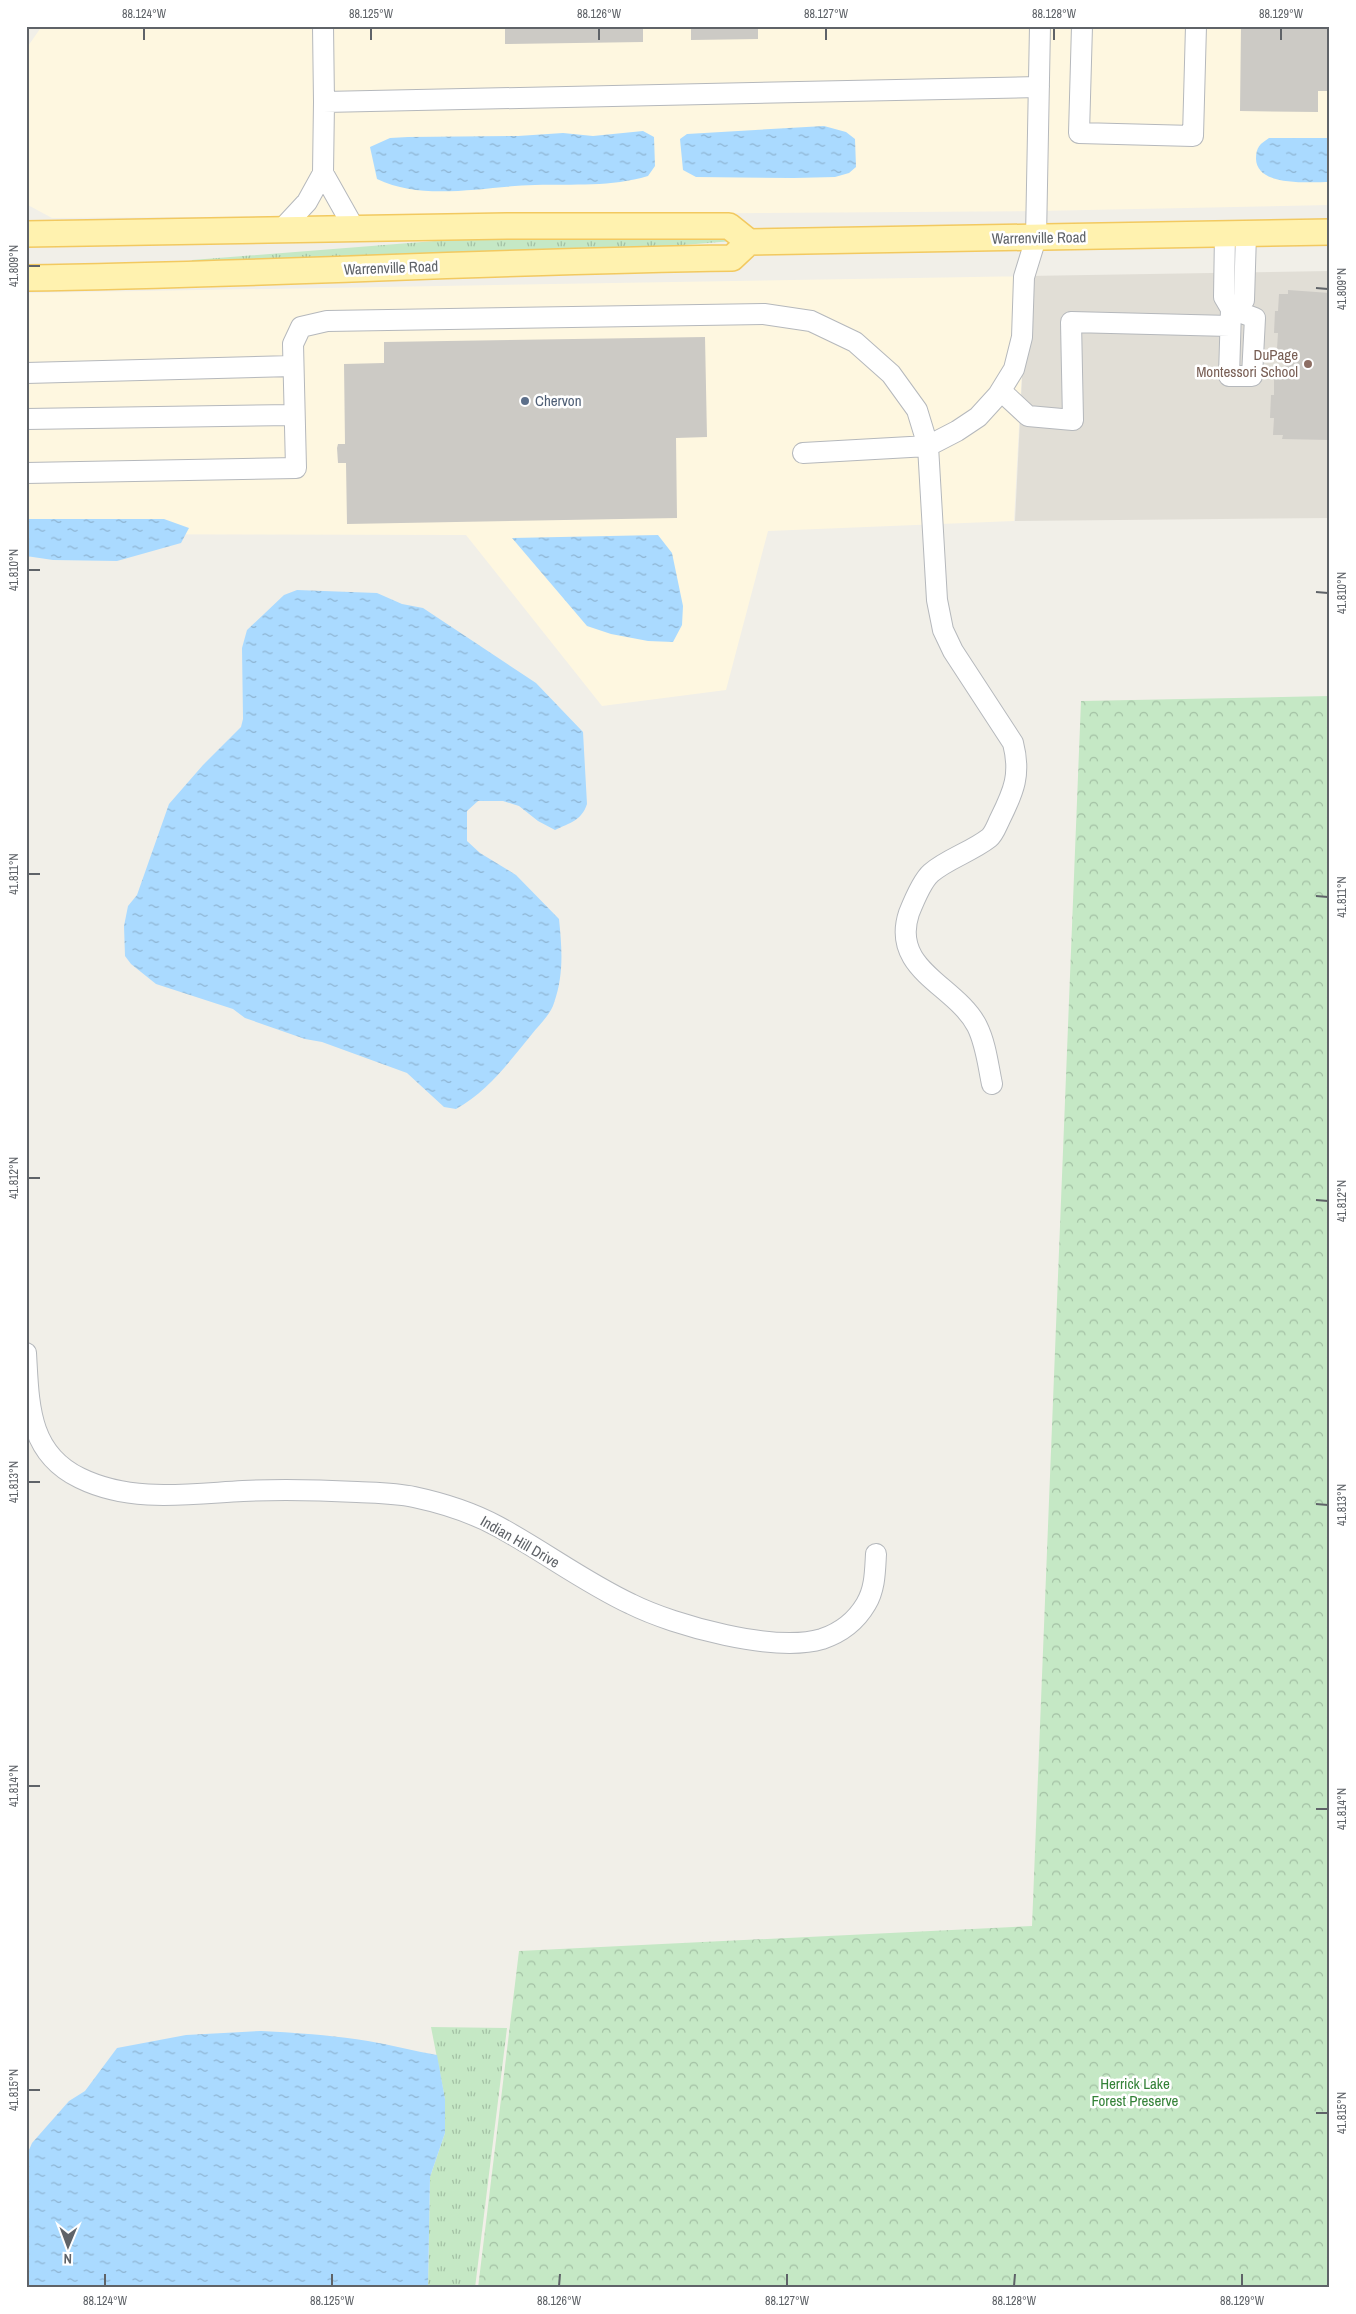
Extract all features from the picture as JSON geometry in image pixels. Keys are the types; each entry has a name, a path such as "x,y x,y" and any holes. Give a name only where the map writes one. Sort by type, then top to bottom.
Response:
{"main road":[{"path":"30,231 729,226 749,242"},
{"name":"Warrenville Road","path":"26,278 164,276 643,259 732,258 749,242 1330,232"}],"street":[{"path":"322,26 324,173 354,228"},
{"path":"804,453 928,446 957,431 978,417 1001,391 1014,369 1022,337 1024,277 1036,238 1040,26"},
{"path":"1082,26 1079,134 1193,136 1196,26"},
{"path":"324,102 1039,87"},
{"path":"282,229 307,202 324,173"},
{"path":"1001,391 1028,416 1073,420 1071,322 1231,317 1224,297 1236,234"},
{"path":"26,473 296,468 293,344 301,327 328,321 764,314 811,321 855,342 891,374 917,410 928,446 937,600 943,630 953,652 1013,743 1017,770 1014,790 991,837 930,874 909,915 906,939 914,962 936,984 960,1003 976,1025 986,1053 992,1084"},
{"path":"26,374 293,366"},
{"path":"26,419 294,415"},
{"name":"Indian Hill Drive","path":"26,1353 34,1420 44,1450 60,1466 80,1478 99,1485 147,1495 306,1490 398,1494 414,1497 458,1509 485,1520 634,1606 672,1620 743,1639 807,1642 822,1639 845,1628 856,1618 872,1592 875,1579 876,1554"}],"shaded area":[{"path":"42,26 1330,26 1330,205 1038,211 52,218 26,204 26,49"},
{"path":"1330,271 1330,518 1015,521 1027,276"},
{"path":"1027,276 1014,521 768,531 726,690 602,706 466,535 26,534 26,293"}],"green space":[{"path":"732,236 733,241 646,248 191,265 192,260 460,239"},
{"name":"Herrick Lake Forest Preserve","path":"1330,696 1330,2288 478,2288 519,1951 1032,1926 1081,701"},
{"path":"431,2027 507,2028 475,2288 428,2288 430,2177 445,2133 445,2099"}],"water":[{"path":"824,126 846,132 855,139 856,167 849,173 835,177 696,177 683,170 680,139 687,134"},
{"path":"643,131 654,137 655,166 648,176 620,182 592,184 535,185 455,191 415,190 395,186 377,179 370,147 390,138 518,136 563,133 593,136"},
{"path":"1269,138 1330,138 1330,182 1286,181 1274,179 1265,174 1259,168 1256,155 1259,146"},
{"path":"26,519 164,519 189,528 181,543 117,561 53,560 26,556"},
{"path":"658,535 672,553 683,606 682,625 673,642 648,641 611,634 587,626 512,538"},
{"path":"297,590 377,593 402,604 423,608 536,683 583,732 587,804 582,814 575,820 555,830 538,821 519,806 503,801 478,801 467,811 467,841 480,853 516,875 559,919 561,961 557,993 548,1015 488,1085 468,1102 456,1109 444,1107 407,1073 322,1042 305,1039 245,1018 233,1009 156,984 131,964 125,956 124,926 128,906 137,895 169,804 203,765 241,727 243,719 242,648 247,630 284,595"},
{"path":"261,2031 314,2034 355,2039 437,2055 445,2099 445,2133 430,2177 428,2288 26,2288 26,2157 32,2143 69,2101 85,2091 117,2048 186,2035"}],"building":[{"path":"505,26 643,26 643,42 505,44"},
{"path":"691,26 758,26 758,39 691,40"},
{"path":"1241,26 1330,26 1330,91 1318,91 1318,112 1240,111"},
{"name":"DuPage Montessori School","path":"1288,290 1330,293 1330,440 1282,439 1283,435 1273,435 1274,418 1270,418 1271,395 1274,395 1274,378 1285,378 1286,350 1277,349 1278,333 1274,333 1275,311 1278,311 1279,294 1288,294"},
{"name":"Chervon","path":"705,337 707,437 676,438 677,518 347,524 346,463 338,463 337,448 338,444 345,444 344,364 384,363 384,342"}],"place":[{"name":"DuPage Montessori School","path":"1308,364"},
{"name":"Chervon","path":"525,401"}]}
